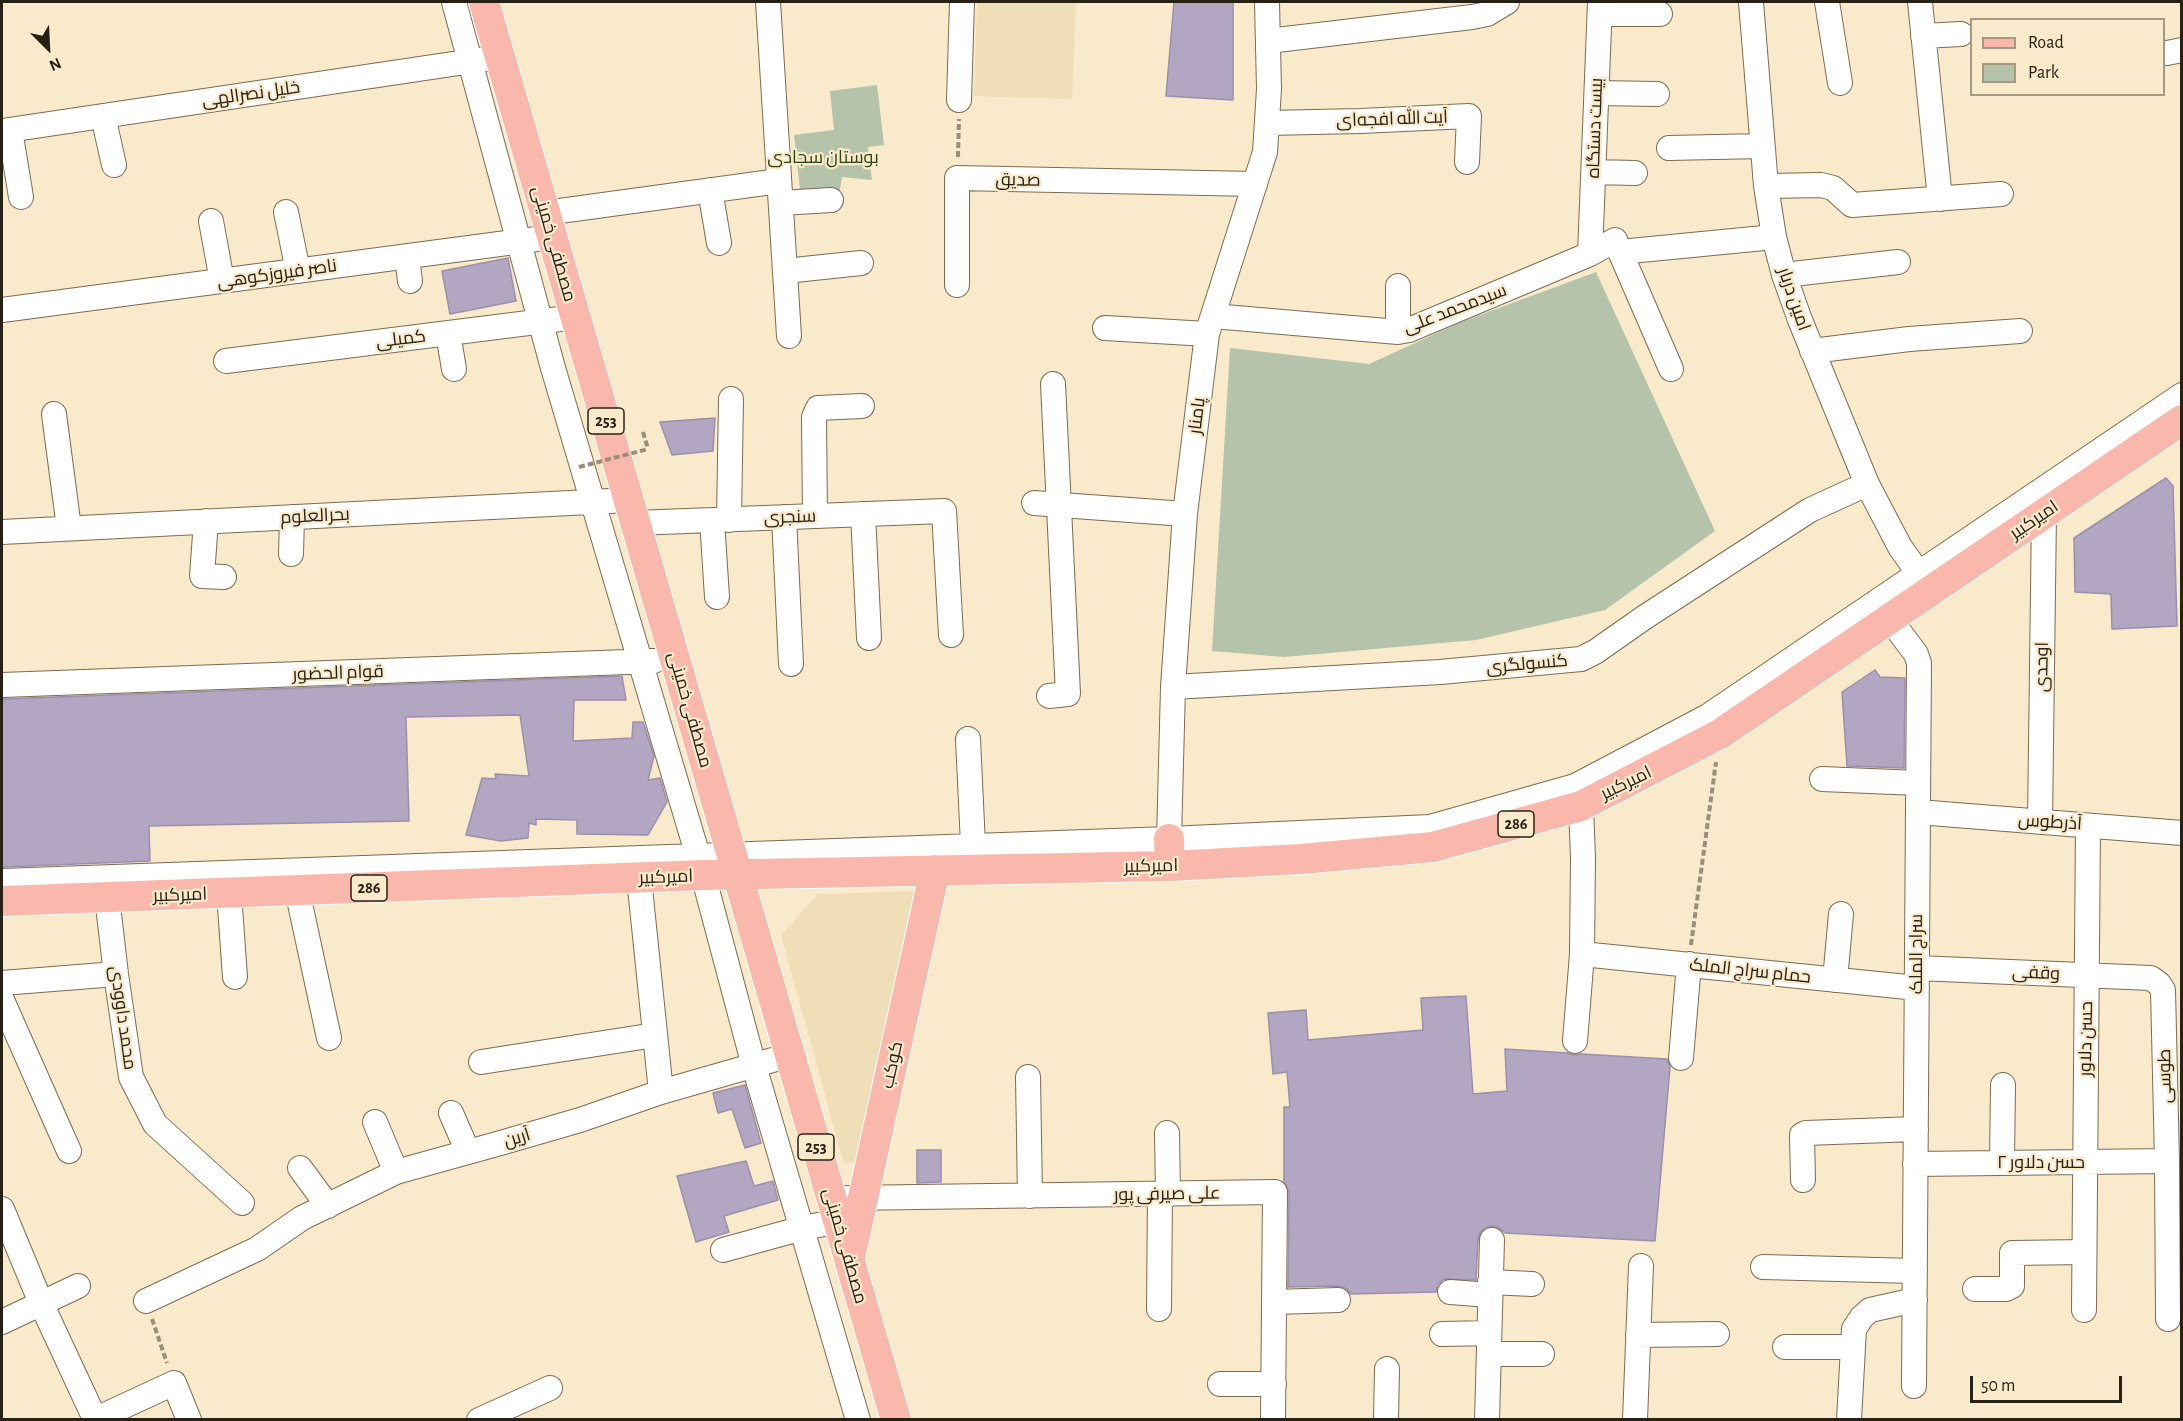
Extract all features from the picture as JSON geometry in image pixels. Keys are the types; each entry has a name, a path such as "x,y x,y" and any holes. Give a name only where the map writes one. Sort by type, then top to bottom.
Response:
{"main road":[{"name":"مصطفی خمینی","path":"484,2 896,1419"},
{"name":"امیرکبیر","path":"2,901 639,878 701,866 935,870 1169,852 1301,859 1433,847 1581,806 1720,734 1888,618 1925,582 2044,513 2181,420"},
{"name":"کوکب","path":"849,1260 935,870"}],"street":[{"path":"454,2 553,368 701,866 754,1066 858,1419"},
{"path":"768,2 789,336"},
{"path":"959,100 962,2"},
{"name":"پامنار","path":"1169,852 1173,687 1185,514 1210,325 1265,152 1268,123 1267,2"},
{"path":"1268,41 1472,17 1487,14 1507,2"},
{"name":"امین دربار","path":"1751,2 1766,186 1774,237 1784,275 1812,351 1868,484 1896,539 1925,582"},
{"path":"1827,2 1840,83"},
{"path":"1920,2 1940,199"},
{"path":"1600,8 1660,14"},
{"name":"بیست دستگاه","path":"1590,254 1600,8"},
{"path":"1923,36 1961,34"},
{"name":"خلیل نصرالهی","path":"6,130 500,57"},
{"path":"1597,93 1657,94"},
{"path":"103,116 114,165"},
{"name":"آیت الله افجه‌ای","path":"1268,123 1360,122 1469,116 1467,162"},
{"path":"6,130 21,197"},
{"path":"1669,148 1762,146"},
{"path":"1594,172 1635,173"},
{"path":"957,178 957,285"},
{"name":"صدیق","path":"957,178 1255,184"},
{"path":"1766,186 1821,185 1833,188 1852,205 2001,194"},
{"path":"710,190 719,243"},
{"name":"ناصر فیروزکوهی","path":"2,310 519,242 549,225 710,190 780,192 831,200"},
{"path":"286,212 298,271"},
{"path":"211,221 222,281"},
{"name":"سیدمحمد علی","path":"1105,328 1210,325 1398,332 1415,328 1590,254 1617,246 1774,237"},
{"path":"1617,246 1671,369"},
{"path":"407,257 410,282"},
{"path":"1784,275 1898,262"},
{"path":"785,271 861,263"},
{"path":"1398,286 1398,332"},
{"name":"کمیلی","path":"226,361 576,317"},
{"path":"1812,351 1909,339 2020,332"},
{"path":"448,333 454,369"},
{"path":"1049,696 1068,694 1053,384"},
{"path":"735,865 973,844 1169,852 1430,827 1575,786 1708,716 1925,582 2181,394"},
{"path":"717,597 721,520 732,399"},
{"path":"815,516 814,417 818,408 862,406"},
{"path":"54,414 69,528"},
{"name":"کنسولگری","path":"1173,687 1440,672 1581,659 1810,510 1868,484"},
{"name":"بحرالعلوم","path":"2,528 69,528 593,502 632,512"},
{"path":"1034,503 1185,514"},
{"name":"سنجری","path":"632,512 721,520 944,511 951,635"},
{"name":"اوحدی","path":"2040,822 2044,513"},
{"path":"863,514 869,638"},
{"path":"291,554 292,517"},
{"path":"784,517 791,664"},
{"path":"206,521 202,576 224,577"},
{"name":"سراج الملک","path":"1888,618 1916,654 1918,663 1914,1386"},
{"name":"قوام الحضور","path":"2,685 675,660"},
{"path":"968,739 973,844"},
{"path":"1822,779 1918,783"},
{"path":"1575,1041 1582,954 1581,806"},
{"name":"آذرطوس","path":"1918,812 2181,833"},
{"name":"حسن دلاور","path":"2084,1310 2088,826"},
{"path":"2,881 701,866"},
{"path":"639,878 661,1092"},
{"path":"297,890 329,1038"},
{"path":"229,893 235,977"},
{"name":"محمد داوودی","path":"107,897 131,1077 155,1124 242,1203"},
{"path":"1835,980 1841,914"},
{"name":"حمام سراج الملک","path":"1582,954 1835,980 1917,978"},
{"path":"1681,1058 1689,964"},
{"path":"2,983 116,974"},
{"name":"وقفی","path":"1917,978 2086,975 2155,979"},
{"name":"طوسی","path":"2155,979 2163,990 2168,1319"},
{"path":"2,1000 69,1151"},
{"path":"480,1062 655,1035"},
{"name":"آرین","path":"146,1301 257,1249 302,1218 396,1172 580,1120 661,1092 790,1055"},
{"path":"1028,1077 1030,1196"},
{"path":"2002,1163 2003,1085"},
{"path":"451,1113 468,1152"},
{"path":"375,1122 396,1172"},
{"path":"1803,1180 1802,1135 1806,1132 1916,1129"},
{"path":"1159,1309 1167,1132"},
{"name":"حسن دلاور ۲","path":"1915,1164 2167,1161"},
{"path":"300,1168 328,1206"},
{"name":"علی صیرفی پور","path":"723,1250 803,1228 864,1197 1275,1192 1273,1419"},
{"path":"2,1209 41,1303 94,1419 174,1383 189,1419"},
{"path":"1487,1419 1492,1240"},
{"path":"1975,1289 2010,1288 2012,1286 2012,1253 2084,1252"},
{"path":"1635,1419 1641,1266"},
{"path":"1763,1267 1915,1271"},
{"path":"1450,1292 1532,1284"},
{"path":"2,1322 78,1286"},
{"path":"1274,1302 1338,1300"},
{"path":"1849,1419 1854,1338 1862,1317 1870,1310 1915,1300"},
{"path":"1442,1334 1542,1354"},
{"path":"1638,1335 1717,1334"},
{"path":"1785,1347 1854,1338"},
{"path":"1386,1419 1387,1369"},
{"path":"1220,1384 1274,1384"},
{"path":"479,1419 550,1388"}],"path":[{"path":"957,178 959,100"},
{"path":"579,467 648,449 643,432"},
{"path":"1689,964 1720,734"},
{"path":"146,1301 174,1383"}],"shaded area":[{"path":"977,2 1076,2 1072,99 974,96"},
{"path":"914,891 856,1162 844,1164 781,935 818,894"}],"green space":[{"name":"بوستان سجادی","path":"877,85 884,145 868,147 872,180 842,177 839,195 801,199 794,135 834,130 830,91"},
{"path":"1596,272 1715,531 1605,610 1476,640 1284,657 1212,651 1230,348 1369,364 1461,322"}],"building":[{"path":"1174,2 1233,2 1233,100 1166,96"},
{"path":"508,258 516,301 450,314 442,271"},
{"path":"715,418 713,451 672,455 660,422"},
{"path":"2166,478 2173,486 2177,626 2112,629 2111,594 2075,592 2074,538"},
{"path":"1875,670 1880,677 1905,678 1904,768 1847,766 1842,692"},
{"path":"622,676 626,700 574,700 573,741 632,738 633,722 643,722 654,756 648,780 660,778 667,802 648,835 577,834 577,820 536,819 536,825 529,823 528,838 501,841 466,835 482,778 496,779 495,774 529,776 520,715 406,717 409,821 149,826 150,861 2,867 2,699"},
{"path":"1466,996 1473,1094 1507,1091 1505,1049 1667,1059 1670,1067 1655,1241 1505,1233 1492,1226 1485,1228 1478,1239 1476,1280 1444,1279 1438,1284 1436,1292 1351,1294 1345,1288 1338,1286 1288,1287 1289,1192 1284,1182 1284,1107 1290,1107 1287,1072 1273,1074 1268,1013 1306,1010 1308,1040 1423,1030 1421,998"},
{"path":"745,1085 761,1143 745,1148 732,1109 718,1113 713,1093"},
{"path":"917,1150 941,1150 941,1182 917,1183"},
{"path":"746,1161 754,1186 773,1181 778,1200 724,1216 729,1232 696,1242 677,1176"}]}
